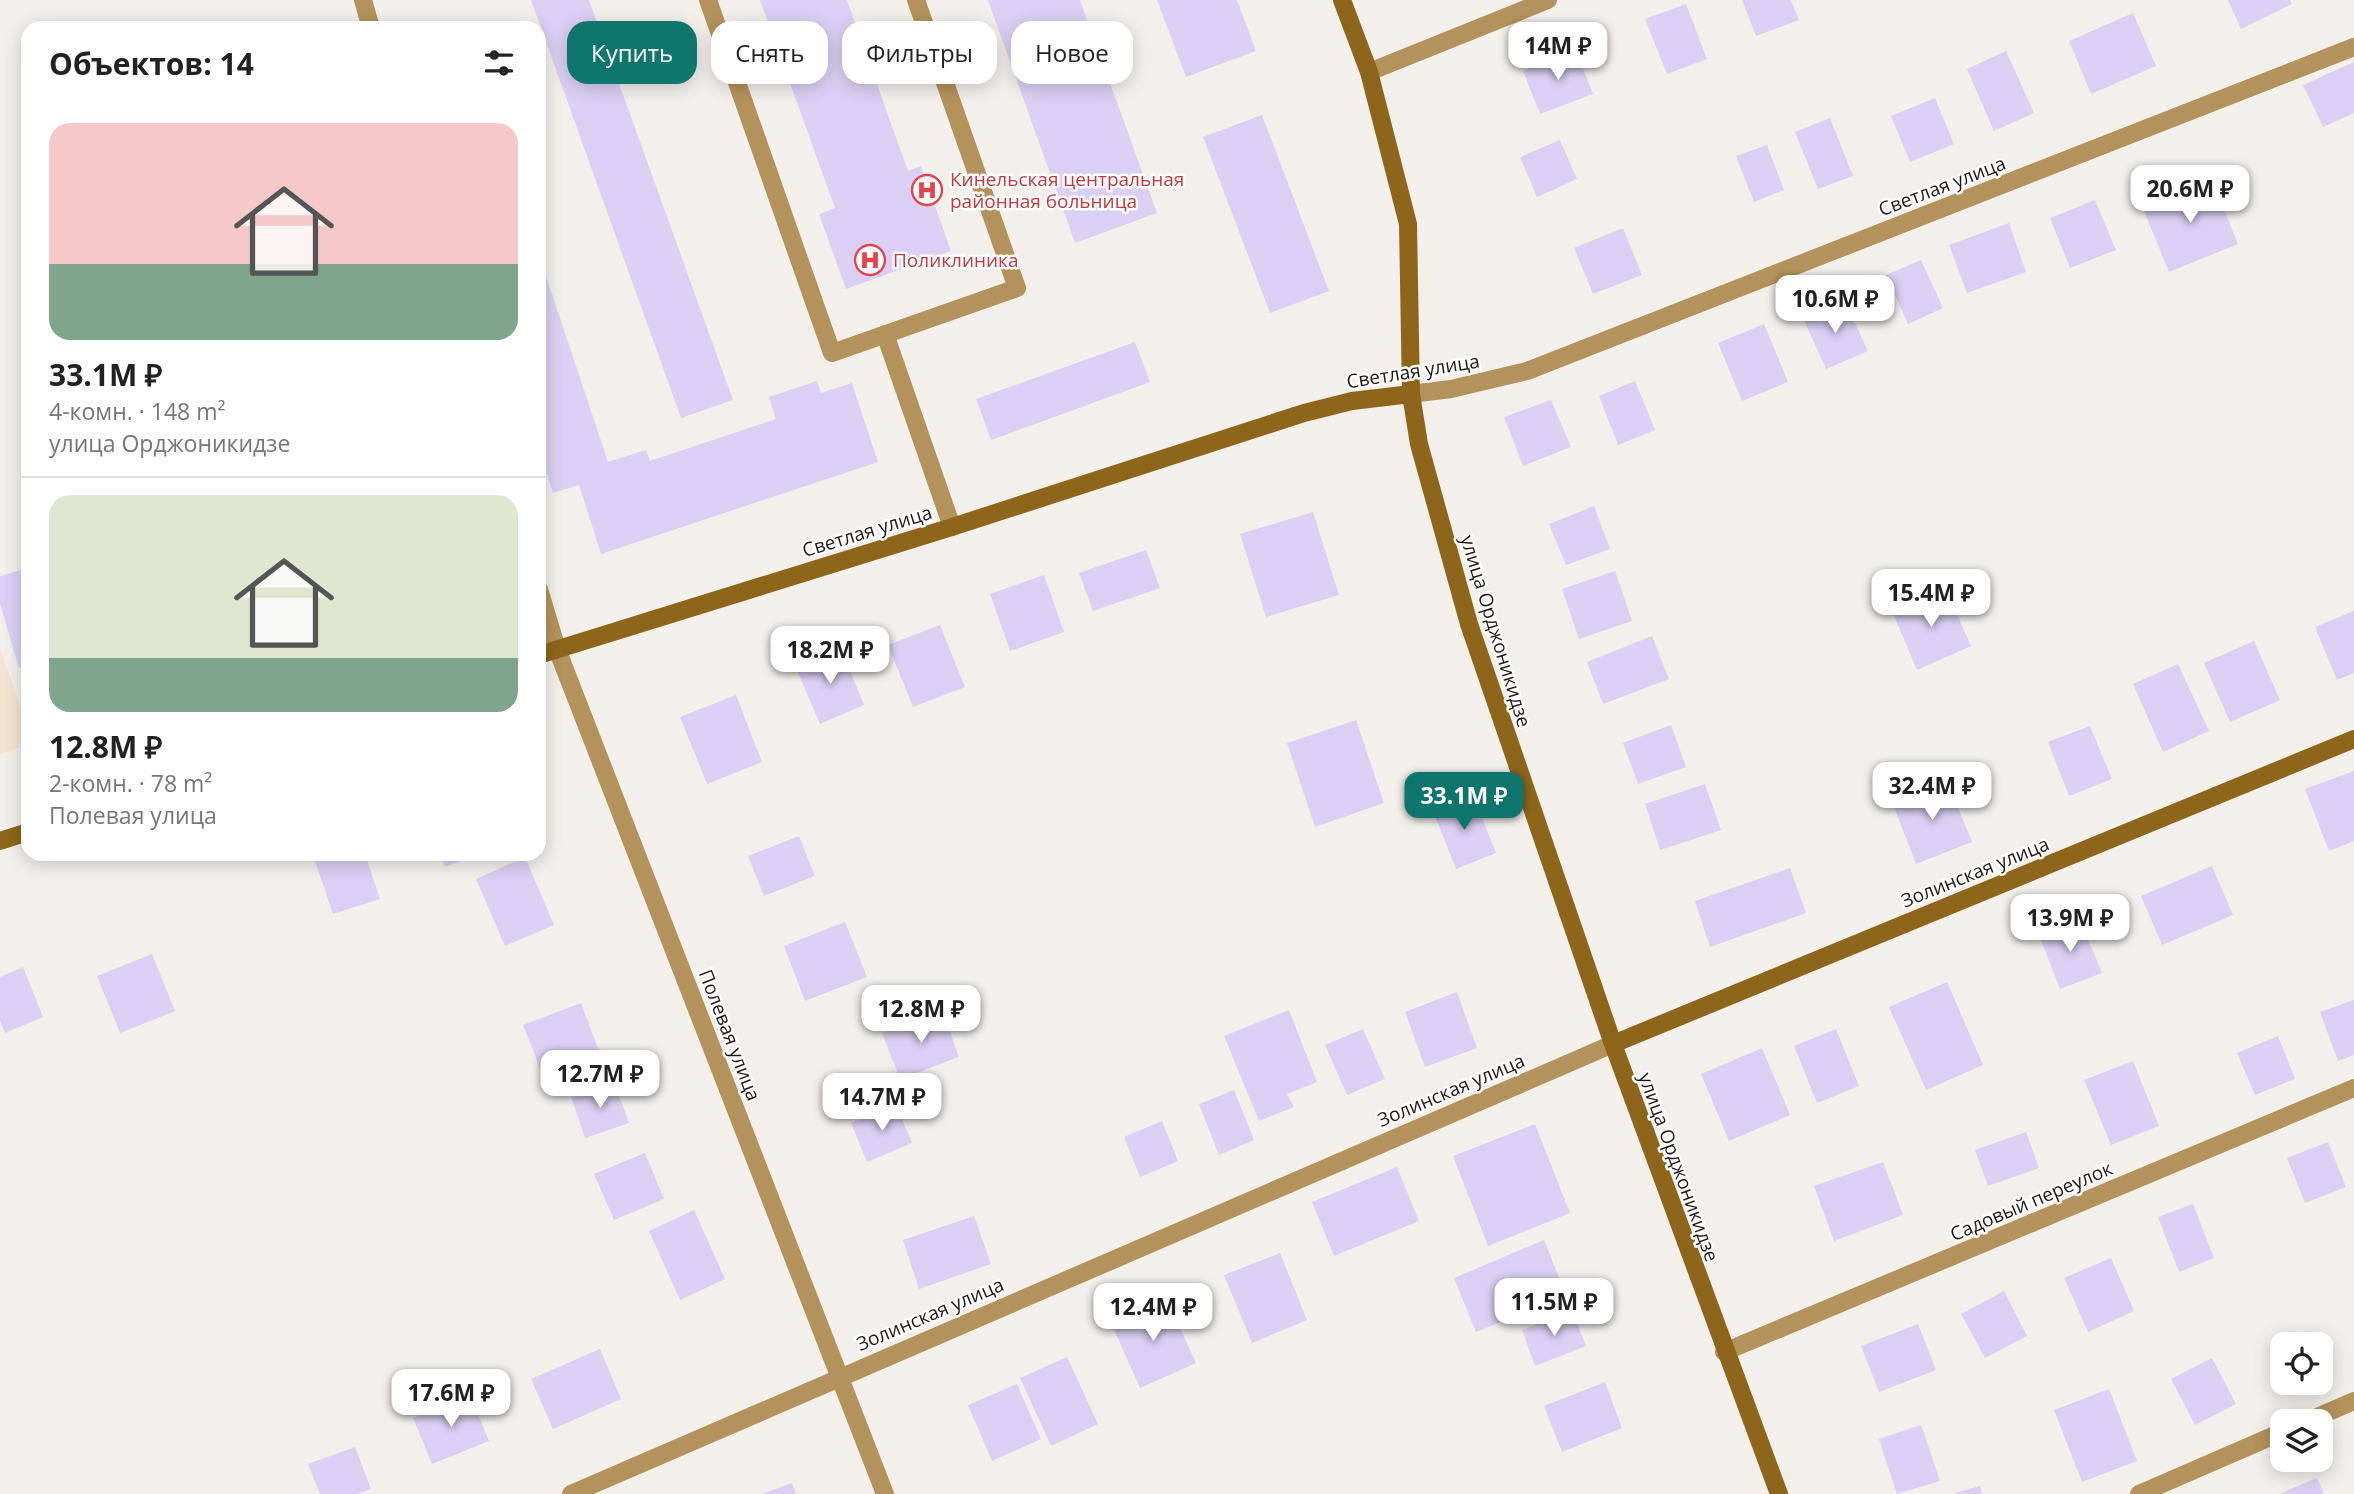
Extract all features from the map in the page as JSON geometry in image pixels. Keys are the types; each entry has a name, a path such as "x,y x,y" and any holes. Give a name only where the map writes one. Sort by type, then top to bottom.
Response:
{"main road":[{"name":"улица Орджоникидзе","path":"1342,0 1369,72 1408,224 1411,394 1419,444 1469,624 1612,1044 1724,1353 1779,1494"},
{"name":"Светлая улица","path":"546,653 952,527 1304,413 1352,401 1411,394"},
{"name":"Золинская улица","path":"1612,1044 2354,739"},
{"path":"0,841 21,834"}],"street":[{"path":"363,0 369,21"},
{"path":"708,0 832,353 1017,288 916,0"},
{"path":"1369,72 1548,0"},
{"name":"Светлая улица","path":"1411,394 1451,389 1527,371 2354,47"},
{"path":"885,334 952,527"},
{"name":"Полевая улица","path":"546,612 557,649 885,1494"},
{"name":"Золинская улица","path":"571,1494 1612,1044"},
{"name":"Садовый переулок","path":"1724,1353 2354,1088"},
{"path":"2333,1410 2354,1401"},
{"path":"2139,1494 2270,1437"}],"shaded area":[{"path":"0,647 21,708 21,747 0,755"}],"building":[{"path":"531,0 589,0 597,21 567,21 567,84 619,84 733,400 681,418 546,42 546,21 539,21"},
{"path":"760,0 847,0 854,21 842,21 842,84 877,84 908,171 921,166 951,251 846,289 819,214 835,208 790,84 828,84 828,21 768,21"},
{"path":"988,0 1080,0 1088,21 1011,21 1011,64"},
{"path":"1157,0 1237,0 1256,51 1186,77"},
{"path":"1742,0 1791,0 1799,20 1756,36"},
{"path":"2228,0 2290,0 2292,4 2241,29"},
{"path":"1686,4 1707,59 1667,74 1645,19"},
{"path":"2133,13 2156,66 2091,94 2069,41"},
{"path":"1576,50 1593,94 1540,114 1523,71"},
{"path":"2006,51 2034,113 1994,131 1967,69"},
{"path":"2354,62 2354,113 2323,127 2303,85"},
{"path":"1018,84 1110,84 1157,213 1075,243"},
{"path":"1935,98 1954,144 1910,162 1891,116"},
{"path":"1262,115 1329,291 1270,313 1203,137"},
{"path":"1830,118 1853,176 1818,189 1795,132"},
{"path":"1560,140 1577,179 1537,197 1520,157"},
{"path":"1767,145 1784,190 1754,202 1736,156"},
{"path":"2211,178 2238,244 2169,272 2142,206"},
{"path":"2095,200 2116,250 2070,268 2050,218"},
{"path":"2009,223 2026,272 1967,293 1949,245"},
{"path":"1623,228 1642,275 1593,294 1574,248"},
{"path":"1921,260 1943,308 1908,324 1886,275"},
{"path":"546,276 608,462 646,450 650,461 776,419 769,397 817,381 821,393 852,383 878,462 601,554 579,485 553,493 546,472"},
{"path":"1844,300 1868,351 1826,369 1803,318"},
{"path":"1764,324 1788,382 1742,401 1718,343"},
{"path":"1135,342 1150,382 991,440 976,399"},
{"path":"1635,381 1655,430 1618,445 1599,396"},
{"path":"1551,400 1571,447 1523,466 1504,417"},
{"path":"1594,506 1610,549 1566,565 1549,524"},
{"path":"1313,512 1339,595 1266,617 1240,534"},
{"path":"1146,550 1160,588 1093,611 1079,573"},
{"path":"21,570 19,668 0,604 0,576"},
{"path":"1615,571 1632,621 1579,639 1562,589"},
{"path":"1044,575 1064,632 1010,651 990,594"},
{"path":"1945,588 1971,646 1917,670 1892,611"},
{"path":"2354,611 2354,673 2337,680 2315,627"},
{"path":"940,625 965,687 913,707 888,645"},
{"path":"1652,636 1669,679 1603,704 1587,662"},
{"path":"2254,641 2280,700 2230,722 2204,663"},
{"path":"841,649 864,705 820,724 796,668"},
{"path":"2178,664 2209,731 2163,752 2133,684"},
{"path":"736,695 762,762 707,784 680,717"},
{"path":"1356,720 1384,803 1315,827 1287,743"},
{"path":"1671,725 1686,767 1638,784 1623,743"},
{"path":"2090,726 2112,779 2069,796 2048,742"},
{"path":"2354,771 2354,841 2329,851 2305,789"},
{"path":"1947,781 1972,842 1916,864 1892,802"},
{"path":"1705,784 1721,830 1660,850 1645,804"},
{"path":"1473,796 1496,853 1456,869 1433,811"},
{"path":"799,836 815,876 764,896 748,856"},
{"path":"315,861 367,861 380,899 333,914"},
{"path":"443,861 462,861 445,867"},
{"path":"516,861 527,861 554,925 505,946 476,879"},
{"path":"2212,866 2233,915 2162,945 2141,896"},
{"path":"1790,868 1806,913 1710,947 1695,901"},
{"path":"2080,919 2102,973 2060,989 2039,935"},
{"path":"845,922 867,977 805,1001 784,946"},
{"path":"152,954 175,1011 120,1033 97,976"},
{"path":"23,967 43,1017 5,1033 0,1021 0,977"},
{"path":"1947,982 1983,1065 1926,1090 1889,1007"},
{"path":"1457,992 1477,1048 1425,1067 1405,1012"},
{"path":"2354,1000 2354,1055 2338,1061 2320,1012"},
{"path":"581,1003 602,1059 545,1081 523,1025"},
{"path":"942,1010 959,1057 900,1079 882,1033"},
{"path":"1289,1010 1317,1082 1287,1094 1294,1107 1259,1121 1224,1036"},
{"path":"1363,1029 1385,1079 1347,1095 1325,1045"},
{"path":"1836,1029 1859,1086 1817,1103 1794,1046"},
{"path":"2278,1036 2295,1079 2255,1095 2237,1053"},
{"path":"1762,1048 1790,1115 1729,1141 1701,1074"},
{"path":"2133,1061 2159,1126 2111,1145 2084,1080"},
{"path":"614,1082 629,1123 585,1138 571,1097"},
{"path":"1234,1090 1254,1140 1219,1155 1199,1104"},
{"path":"896,1104 912,1143 867,1162 851,1123"},
{"path":"1162,1121 1178,1161 1140,1177 1124,1137"},
{"path":"1535,1124 1570,1213 1488,1246 1453,1156"},
{"path":"2026,1132 2039,1168 1988,1186 1975,1150"},
{"path":"2328,1142 2346,1187 2305,1203 2287,1158"},
{"path":"645,1153 664,1199 614,1220 594,1174"},
{"path":"1883,1162 1903,1215 1834,1241 1814,1186"},
{"path":"1397,1167 1419,1221 1334,1256 1312,1202"},
{"path":"2193,1204 2214,1258 2179,1272 2158,1217"},
{"path":"694,1210 725,1279 680,1300 649,1231"},
{"path":"974,1216 991,1264 919,1289 903,1240"},
{"path":"1544,1240 1566,1295 1476,1332 1454,1278"},
{"path":"1280,1253 1307,1320 1252,1343 1224,1275"},
{"path":"2111,1258 2134,1311 2088,1332 2064,1278"},
{"path":"2004,1291 2027,1336 1985,1358 1961,1314"},
{"path":"1166,1297 1196,1363 1140,1388 1111,1323"},
{"path":"1572,1310 1586,1346 1535,1366 1522,1330"},
{"path":"1918,1324 1936,1370 1879,1392 1861,1346"},
{"path":"600,1349 621,1399 553,1429 531,1379"},
{"path":"1067,1357 1098,1424 1051,1446 1020,1378"},
{"path":"2212,1358 2236,1404 2195,1425 2171,1379"},
{"path":"1605,1382 1622,1428 1562,1452 1544,1406"},
{"path":"1017,1384 1041,1439 992,1461 968,1405"},
{"path":"2109,1389 2137,1461 2082,1482 2054,1410"},
{"path":"470,1394 489,1441 432,1464 413,1418"},
{"path":"1921,1425 1940,1481 1897,1494 1879,1439"},
{"path":"355,1447 371,1489 357,1494 320,1494 308,1464"},
{"path":"2317,1478 2324,1494 2279,1494"},
{"path":"792,1483 796,1494 762,1494"},
{"path":"1980,1486 1982,1494 1955,1494 1955,1493"}],"place":[{"name":"Кинельская центральная районная больница","path":"927,190"},
{"name":"Поликлиника","path":"870,260"}]}
